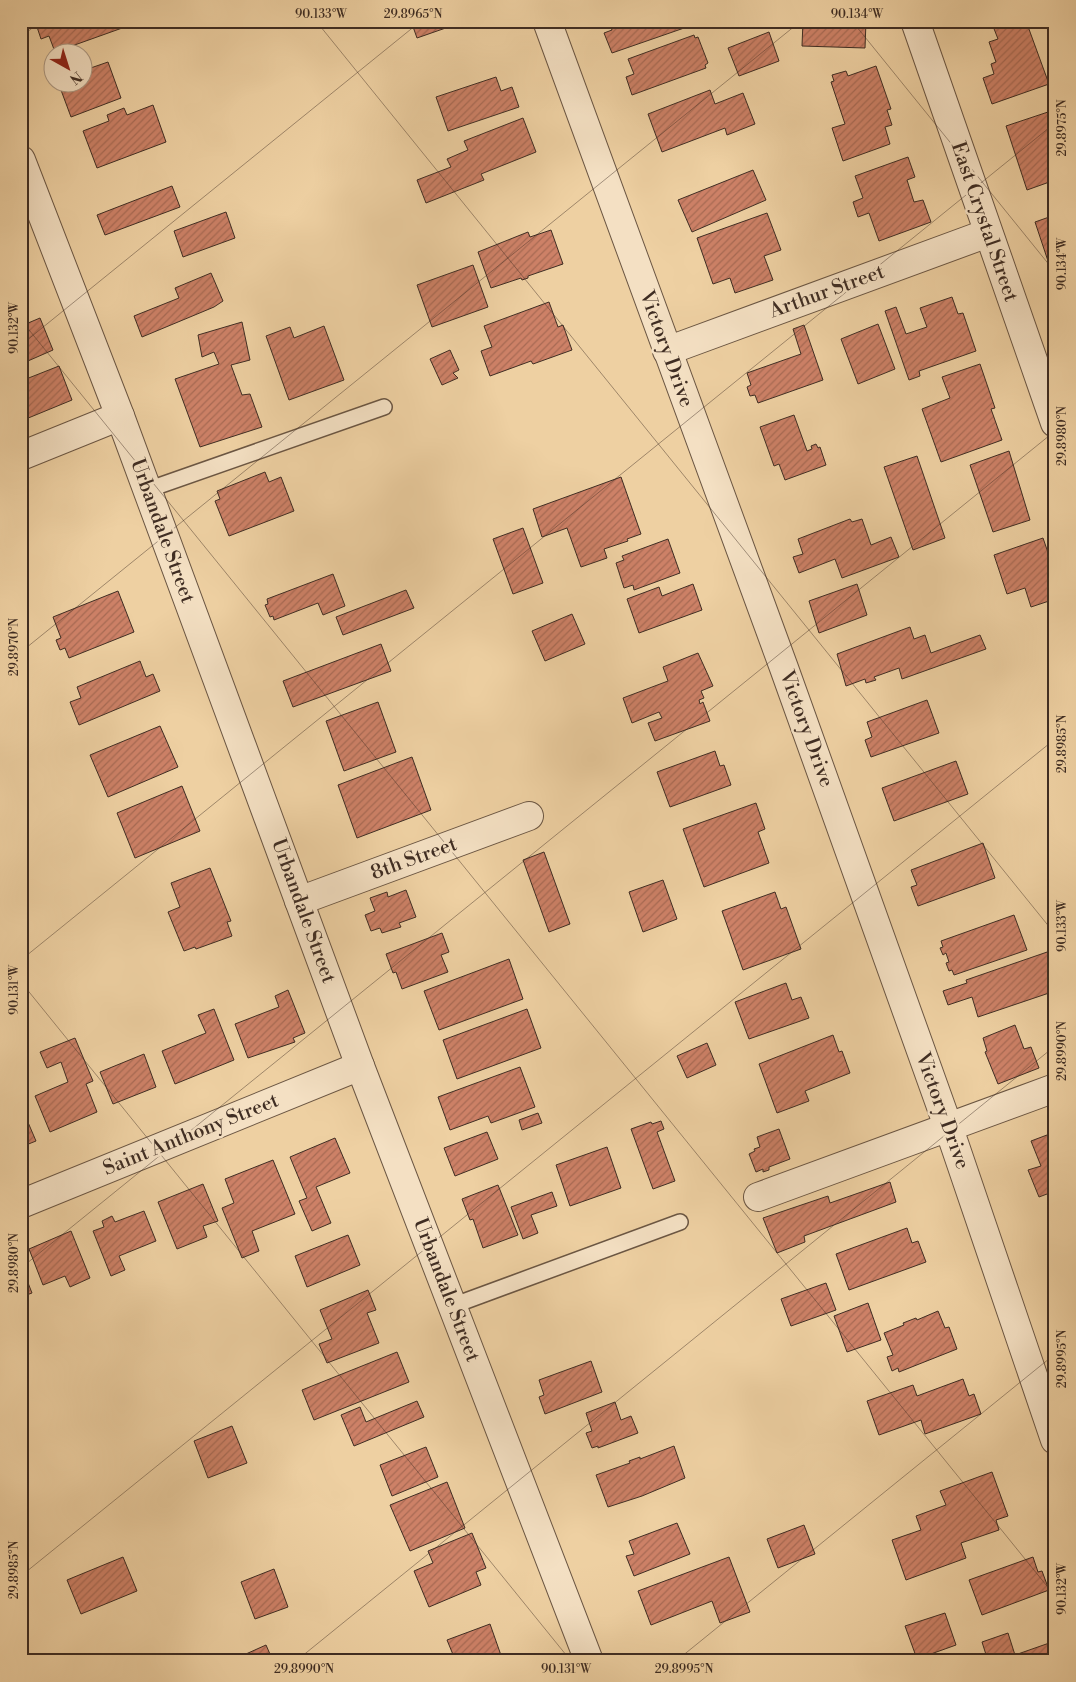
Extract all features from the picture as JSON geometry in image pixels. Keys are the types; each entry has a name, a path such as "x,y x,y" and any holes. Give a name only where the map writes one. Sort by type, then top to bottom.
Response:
{"street":[{"name":"Victory Drive","path":"547,21 784,668 947,1127 1055,1440"},
{"name":"East Crystal Street","path":"915,21 1055,423"},
{"name":"Urbandale Street","path":"21,160 120,416 360,1066 589,1661"},
{"name":"Arthur Street","path":"667,351 988,234"},
{"path":"21,456 120,416"},
{"name":"8th Street","path":"299,901 529,816"},
{"name":"Saint Anthony Street","path":"21,1204 360,1066"},
{"path":"758,1197 1055,1088"}],"lane":[{"path":"147,490 384,406"},
{"path":"452,1306 680,1222"}],"building":[{"path":"35,21 123,21 125,27 83,42 51,42 49,36 41,39"},
{"path":"411,21 459,21 460,23 417,38"},
{"path":"609,21 685,21 687,27 612,53 604,33 612,30"},
{"path":"803,21 866,21 865,48 802,46"},
{"path":"991,21 1026,21 1049,84 992,104 983,78 994,74 991,64 996,62 989,42 998,39"},
{"path":"1047,21 1055,21 1055,43"},
{"path":"769,32 779,61 739,76 728,48"},
{"path":"694,35 695,38 698,37 708,63 705,65 706,68 632,95 626,77 634,74 628,59"},
{"path":"108,62 121,98 71,117 62,92 92,92 92,68"},
{"path":"876,66 891,109 887,110 892,125 885,127 890,144 843,161 832,128 845,124 831,82 834,81 832,75 846,71 848,76"},
{"path":"496,77 501,91 512,87 519,107 448,131 436,97"},
{"path":"710,90 715,104 743,93 755,124 727,135 725,128 662,152 648,114"},
{"path":"153,105 166,142 97,168 83,131 109,121 107,115 124,108 127,115"},
{"path":"1054,110 1055,180 1027,190 1006,126"},
{"path":"523,118 536,152 481,174 484,180 426,203 417,180 451,167 447,159 468,150 464,141"},
{"path":"908,157 915,177 907,180 914,202 923,200 931,222 879,241 869,213 858,217 853,202 863,198 855,176"},
{"path":"753,170 766,200 692,232 678,200"},
{"path":"172,186 180,207 105,235 97,215"},
{"path":"226,212 235,238 183,257 174,231"},
{"path":"767,213 781,250 764,256 773,280 735,293 730,278 713,284 697,238"},
{"path":"1055,215 1055,282 1035,222"},
{"path":"551,230 563,264 528,276 528,278 522,280 521,278 491,288 478,252 528,232 530,237"},
{"path":"473,265 488,307 432,327 417,285"},
{"path":"211,273 223,301 214,307 142,337 134,316 179,298 175,288"},
{"path":"952,297 958,314 963,313 976,351 919,371 920,376 909,380 885,311 896,307 906,334 927,327 920,308"},
{"path":"549,302 558,327 563,325 572,350 533,364 531,361 490,376 481,351 492,347 484,326"},
{"path":"40,318 53,350 21,364 21,326"},
{"path":"242,322 250,360 231,365 242,395 250,394 262,427 200,447 175,379 219,364 214,352 202,357 198,335"},
{"path":"878,324 895,369 858,384 841,339"},
{"path":"804,325 823,380 758,403 755,395 750,396 747,387 751,385 747,373 801,354 793,329"},
{"path":"324,326 344,380 289,400 266,336 290,327 294,338"},
{"path":"450,350 459,370 453,373 458,378 442,385 430,359"},
{"path":"980,364 995,408 991,409 1002,440 941,462 922,409 950,398 942,377"},
{"path":"59,366 72,400 21,421 21,381"},
{"path":"794,415 807,451 816,444 818,448 820,447 826,465 785,480 779,464 774,466 760,427"},
{"path":"1009,451 1030,520 993,532 970,465"},
{"path":"917,456 945,538 913,550 884,467"},
{"path":"265,472 269,482 281,477 294,511 229,536 215,501 220,499 217,491"},
{"path":"621,477 641,534 627,539 628,541 604,549 607,558 581,567 567,528 542,537 533,509"},
{"path":"850,519 852,522 862,519 871,545 891,537 899,557 842,578 835,559 799,573 793,557 803,554 798,539"},
{"path":"523,528 543,583 513,594 493,539"},
{"path":"1043,538 1055,573 1055,599 1031,607 1025,588 1007,594 994,555"},
{"path":"668,539 680,573 634,590 633,585 624,588 616,563 624,560 622,556"},
{"path":"333,574 345,606 323,615 318,603 274,620 273,616 270,617 265,605 268,604 267,599"},
{"path":"693,584 702,610 639,633 627,599 659,587 662,596"},
{"path":"857,584 867,615 819,633 809,601"},
{"path":"406,590 414,608 343,635 336,617"},
{"path":"118,591 134,632 69,658 65,648 60,650 56,640 61,638 53,617"},
{"path":"572,614 585,644 545,661 532,631"},
{"path":"910,627 914,639 925,635 931,653 980,635 986,649 902,679 899,668 874,677 876,680 866,683 865,679 846,686 837,654"},
{"path":"381,644 391,671 293,707 283,681"},
{"path":"698,653 713,686 701,691 704,698 699,700 700,704 703,702 710,721 655,741 648,723 662,718 659,712 632,723 623,698 668,681 663,667"},
{"path":"140,661 146,677 153,674 160,691 79,725 70,702 81,698 77,687"},
{"path":"927,700 939,733 871,757 865,740 872,737 867,722"},
{"path":"378,702 396,752 344,771 326,721"},
{"path":"160,726 178,767 108,797 90,755"},
{"path":"715,751 720,766 724,765 731,785 670,807 657,772"},
{"path":"412,757 431,810 357,838 338,785"},
{"path":"956,761 968,794 894,821 882,788"},
{"path":"182,786 200,831 135,858 117,813"},
{"path":"756,803 765,829 758,832 769,863 704,887 683,829"},
{"path":"983,843 995,878 918,906 911,887 917,885 911,870"},
{"path":"544,852 570,924 549,932 523,860"},
{"path":"210,868 231,921 227,922 232,936 196,949 195,947 184,951 168,912 180,907 171,883"},
{"path":"663,880 677,919 643,932 629,892"},
{"path":"406,890 416,917 399,923 401,927 382,933 380,928 371,931 365,915 375,911 370,898 387,892 388,897"},
{"path":"775,892 781,909 786,907 801,949 743,970 722,911"},
{"path":"1014,915 1027,950 954,975 952,970 949,971 946,963 949,962 946,953 943,955 940,948 943,947 941,941"},
{"path":"442,933 449,952 441,955 448,972 402,989 396,972 393,973 386,954"},
{"path":"1053,950 1055,991 978,1017 972,997 948,1005 943,991 967,983 966,980"},
{"path":"509,959 523,999 439,1030 424,991"},
{"path":"786,983 792,1000 801,997 809,1018 749,1039 735,1002"},
{"path":"288,990 305,1033 293,1038 295,1042 248,1058 235,1024 279,1007 275,996"},
{"path":"214,1009 234,1060 175,1084 162,1051 206,1033 198,1015"},
{"path":"527,1009 541,1048 457,1079 443,1040"},
{"path":"1015,1025 1024,1049 1031,1047 1039,1068 998,1084 985,1052 987,1051 983,1038"},
{"path":"833,1035 839,1052 842,1051 850,1073 805,1091 809,1101 777,1113 759,1064"},
{"path":"75,1038 93,1081 86,1084 97,1112 50,1132 35,1096 68,1082 61,1062 47,1068 40,1052"},
{"path":"707,1043 716,1065 687,1078 677,1056"},
{"path":"144,1054 156,1087 113,1104 100,1072"},
{"path":"520,1067 535,1107 491,1123 488,1116 450,1130 438,1097"},
{"path":"21,1106 36,1141 21,1147"},
{"path":"538,1113 542,1123 522,1130 519,1120"},
{"path":"661,1121 664,1129 657,1132 675,1181 653,1189 631,1129 651,1122 652,1124"},
{"path":"779,1129 790,1159 769,1167 769,1170 763,1172 763,1169 756,1172 749,1154 755,1151 754,1149 760,1147 757,1137"},
{"path":"487,1132 498,1159 455,1176 444,1148"},
{"path":"1055,1132 1055,1191 1039,1197 1028,1170 1041,1166 1031,1141"},
{"path":"335,1138 350,1173 316,1187 331,1223 312,1231 299,1201 307,1198 290,1157"},
{"path":"607,1147 621,1188 570,1206 556,1165"},
{"path":"273,1160 295,1214 252,1231 259,1251 242,1258 222,1208 234,1203 225,1179"},
{"path":"890,1182 896,1202 804,1236 805,1242 777,1253 763,1218 828,1196 830,1203"},
{"path":"203,1184 218,1221 203,1226 207,1237 177,1249 158,1202"},
{"path":"498,1185 518,1235 483,1248 473,1219 470,1220 462,1199"},
{"path":"552,1192 557,1206 531,1215 538,1233 523,1239 511,1207"},
{"path":"144,1211 156,1241 119,1256 125,1270 111,1276 93,1231 104,1227 102,1221 112,1216 115,1222"},
{"path":"907,1228 912,1243 918,1241 926,1262 849,1290 836,1254"},
{"path":"71,1231 90,1278 70,1287 65,1276 43,1285 29,1249"},
{"path":"348,1235 360,1265 307,1287 295,1256"},
{"path":"21,1265 32,1293 21,1297"},
{"path":"826,1283 836,1310 791,1326 781,1299"},
{"path":"368,1290 376,1310 367,1313 379,1343 327,1363 319,1344 332,1339 320,1310"},
{"path":"868,1303 881,1340 847,1352 834,1316"},
{"path":"938,1311 945,1328 949,1327 957,1349 899,1372 898,1368 892,1371 887,1357 893,1355 884,1333 904,1325 903,1323 916,1318 917,1320"},
{"path":"397,1352 409,1382 314,1420 302,1390"},
{"path":"591,1361 602,1392 545,1414 539,1397 544,1395 539,1380"},
{"path":"963,1379 969,1396 974,1394 981,1414 925,1434 921,1420 879,1435 867,1401 913,1385 917,1396"},
{"path":"417,1401 424,1417 354,1446 341,1415 360,1407 366,1422"},
{"path":"615,1402 621,1420 631,1416 638,1433 598,1448 598,1446 592,1448 586,1433 592,1431 586,1413"},
{"path":"232,1426 247,1463 208,1478 194,1441"},
{"path":"674,1446 685,1478 642,1496 608,1507 596,1475 630,1463 629,1461 640,1457 640,1459"},
{"path":"426,1447 438,1477 392,1496 380,1465"},
{"path":"992,1472 1008,1516 996,1520 999,1530 961,1543 966,1558 906,1580 892,1540 921,1530 916,1516 946,1505 940,1491"},
{"path":"447,1482 465,1528 410,1551 390,1505"},
{"path":"677,1523 690,1554 634,1576 626,1556 634,1554 629,1541"},
{"path":"804,1525 815,1554 778,1568 767,1539"},
{"path":"472,1533 486,1568 476,1572 481,1585 429,1607 414,1571 433,1563 428,1551"},
{"path":"123,1557 137,1591 81,1614 67,1580"},
{"path":"729,1557 750,1612 720,1623 712,1601 651,1625 638,1591"},
{"path":"1033,1557 1038,1572 1042,1571 1049,1590 982,1615 969,1580"},
{"path":"274,1569 288,1607 255,1619 241,1582"},
{"path":"945,1613 956,1645 917,1659 905,1626"},
{"path":"490,1624 503,1661 443,1661 454,1657 447,1640"},
{"path":"1008,1633 1015,1655 1055,1641 1055,1661 988,1661 982,1642"},
{"path":"266,1645 273,1661 238,1661 237,1658"}]}
